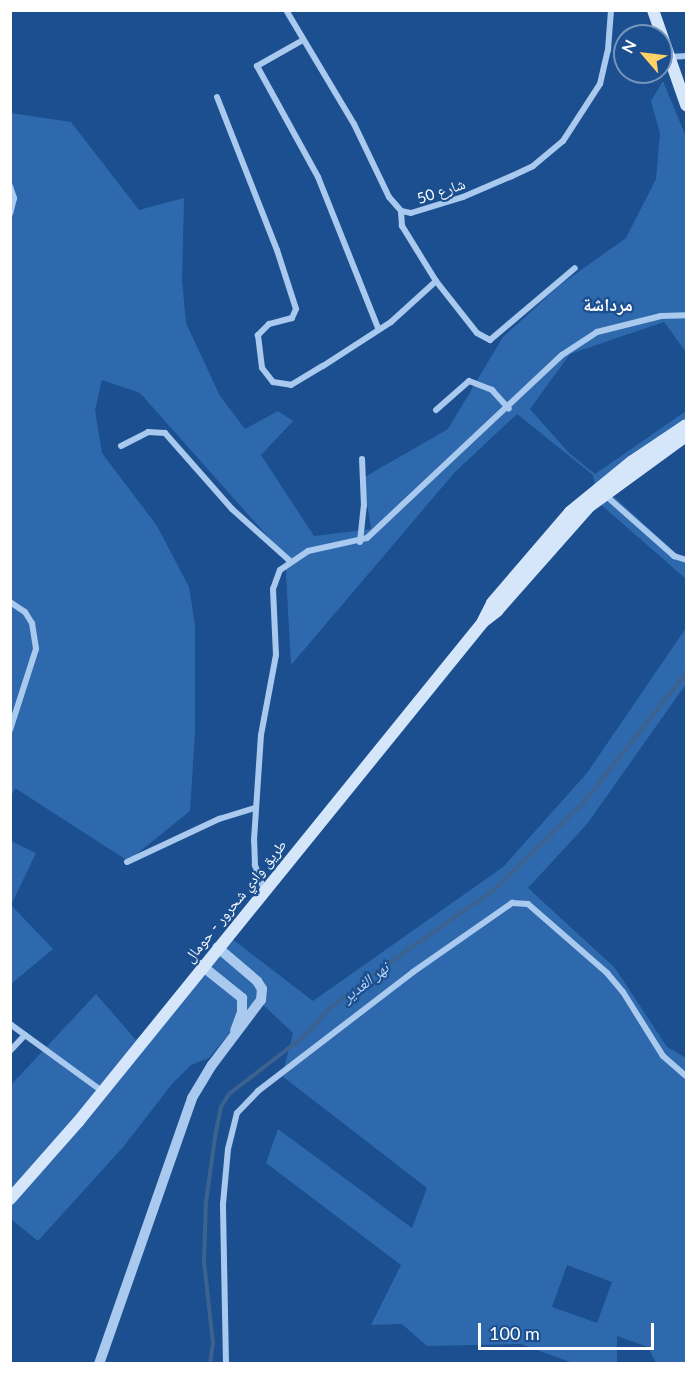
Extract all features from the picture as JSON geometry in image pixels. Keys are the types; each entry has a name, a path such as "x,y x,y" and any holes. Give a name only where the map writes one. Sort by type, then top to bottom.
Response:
{"main road":[{"path":"673,68 687,105"},
{"path":"600,491 687,425"},
{"name":"طريق وادي شحرور - حومال","path":"10,1198 102,1091 201,965 543,550 600,491 687,435"}],"street":[{"name":"شارع 50","path":"286,10 354,124 386,192 401,211 416,213 463,197 533,166 563,141 600,84 608,50 610,10"},
{"path":"303,40 256,66 318,177 378,328"},
{"path":"217,97 277,250 296,309 292,318 269,324 258,335 257,348 266,377 280,386 291,385 378,328 392,322 436,281"},
{"path":"10,186 14,198 10,214"},
{"path":"401,211 402,226 436,281 477,333 490,340 575,268"},
{"path":"264,890 253,856 255,808 261,735 276,655 273,589 280,570 289,560 316,548 360,542 388,520 509,409 562,355 597,332 662,316 687,315"},
{"path":"436,410 461,385 469,381 492,390 509,409"},
{"path":"121,446 154,430 165,434 232,509 289,560"},
{"path":"360,542 364,506 362,459"},
{"path":"600,491 674,556 687,560"},
{"path":"10,602 25,612 32,623 36,649 10,730"},
{"path":"127,862 219,819 255,808"},
{"path":"226,1364 222,1204 228,1149 237,1113 258,1091 413,972 512,903 528,904 607,973 623,992 663,1056 687,1076"},
{"path":"99,1364 181,1124 200,1083 229,1043 255,1013 262,989 217,946"},
{"path":"201,965 242,998 241,1017 229,1043"},
{"path":"10,1024 102,1091"},
{"path":"10,1051 26,1035"}],"shaded area":[{"path":"661,84 664,84 686,137 686,352 664,322 570,354 530,409 569,453 595,474 686,411 686,443 611,494 680,557 686,555 686,579 598,502 593,475 517,414 455,472 291,665 285,556 140,393 102,380 95,410 102,453 157,526 189,587 195,625 195,731 190,811 128,861 15,788 11,798 11,113 71,122 139,210 184,198 182,280 186,323 220,396 245,429 278,411 293,421 261,455 314,536 371,529 363,478 448,429 503,337 560,285 626,238 656,179 660,133 651,101"},
{"path":"686,628 686,684 587,824 528,888 615,968 667,1047 686,1058 686,1363 656,1363 648,1347 617,1336 617,1363 573,1363 521,1344 427,1346 402,1324 371,1325 401,1265 266,1163 278,1129 412,1228 427,1188 282,1076 293,1033 257,999 209,1058 191,1065 172,1084 124,1146 38,1241 11,1219 10,1086 96,994 136,1040 232,939 313,1001 503,867 587,773","holes":["567,1265 612,1282 597,1323 552,1307"]},
{"path":"11,841 36,853 11,905"},
{"path":"10,905 53,949 11,984"}],"waterway":[{"name":"نهر الغدير","path":"210,1364 213,1343 204,1261 206,1202 221,1107 229,1094 303,1037 329,1009 382,968 494,890 583,803 686,673"}],"district":[{"name":"مرداشة","path":"608,304"}]}
